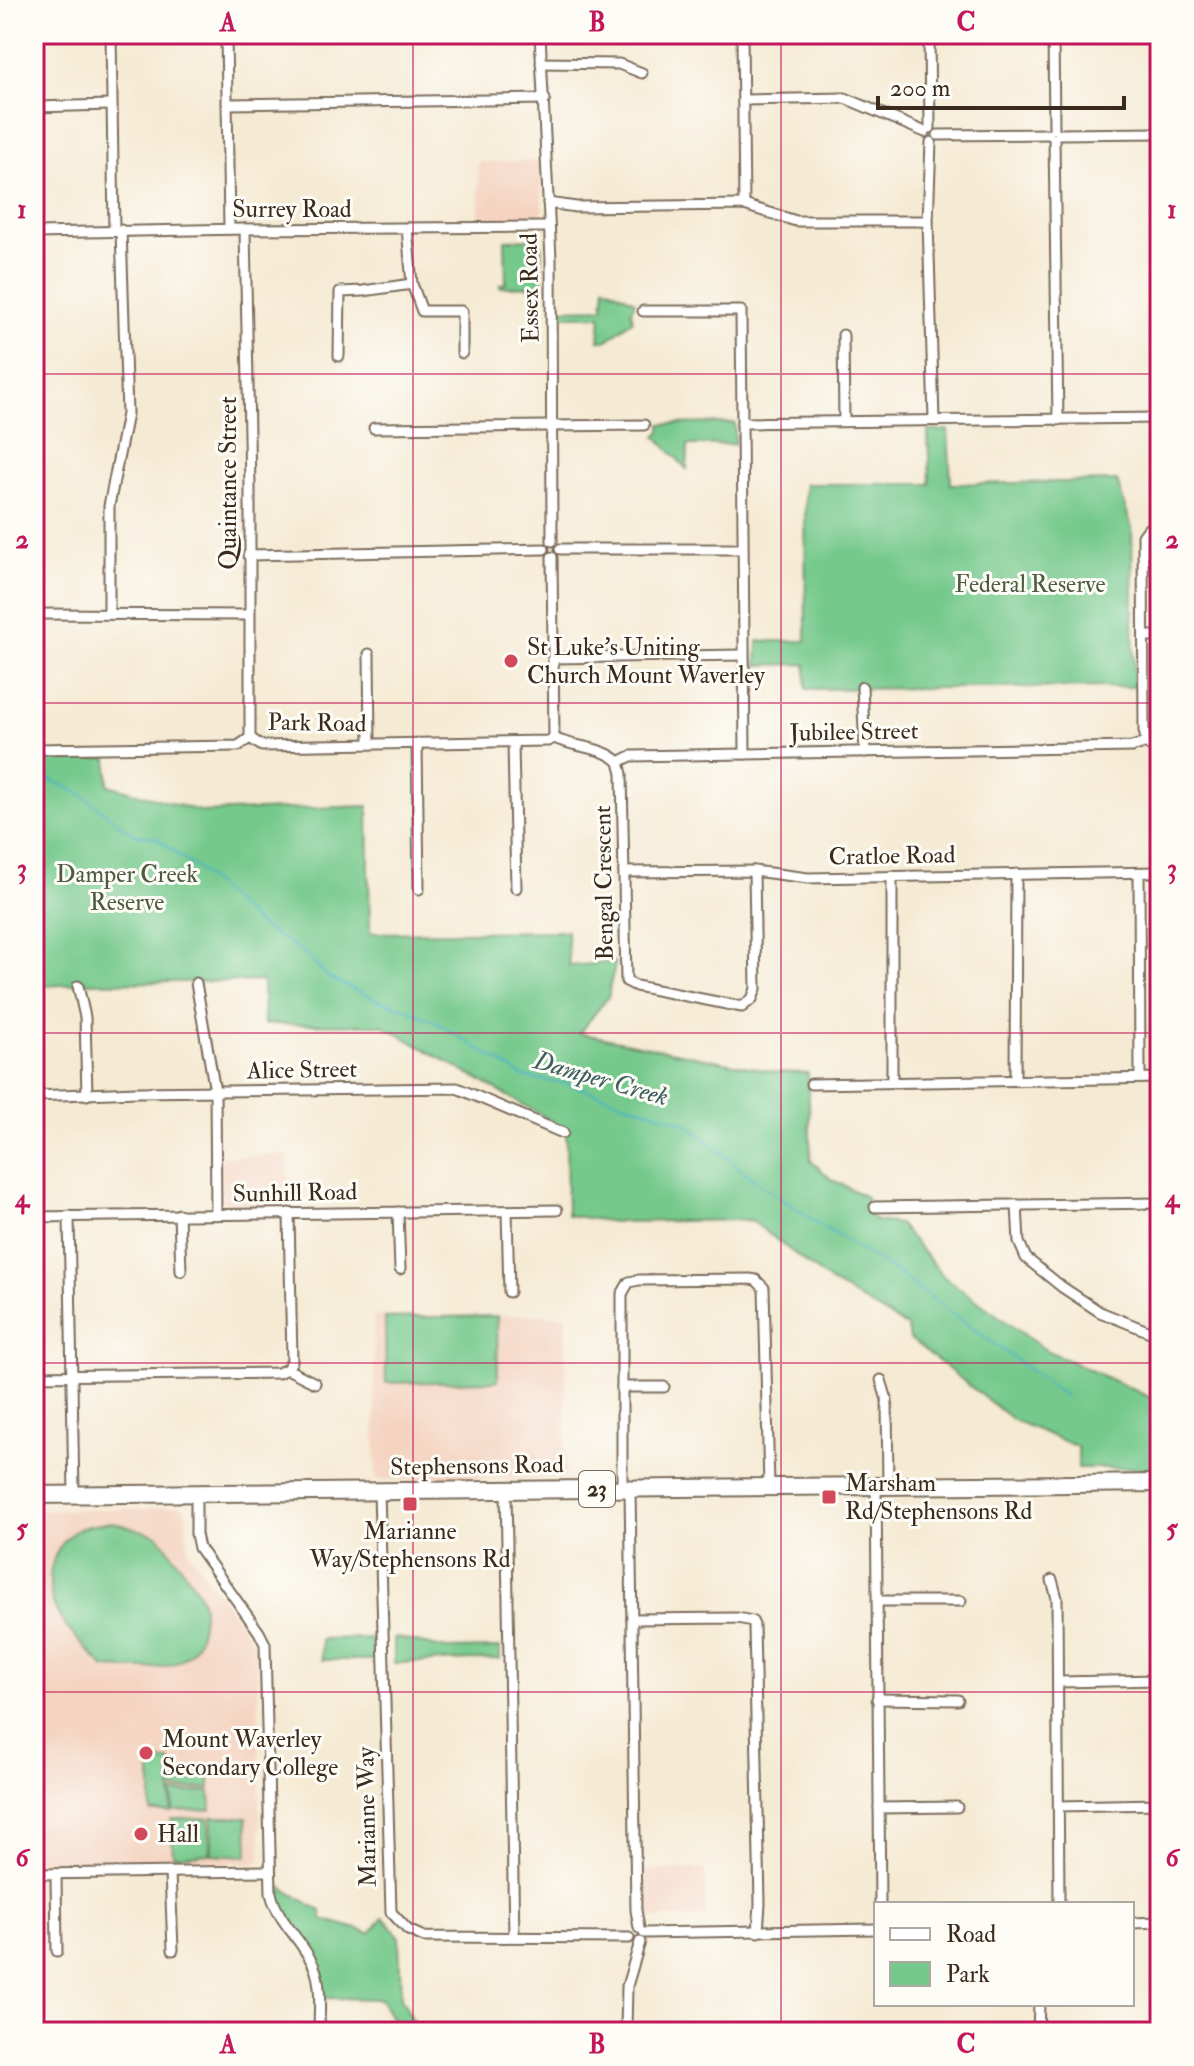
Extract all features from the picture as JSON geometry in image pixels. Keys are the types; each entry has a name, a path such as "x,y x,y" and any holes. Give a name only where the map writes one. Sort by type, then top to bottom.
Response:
{"main road":[{"name":"Stephensons Road","path":"34,1495 1160,1483"}],"street":[{"path":"109,614 109,506 127,414 111,105 111,34"},
{"path":"226,34 229,229"},
{"name":"Essex Road","path":"540,34 549,227 554,738"},
{"path":"742,34 744,205"},
{"path":"929,34 931,134 928,221 934,420"},
{"path":"1053,34 1058,420"},
{"path":"541,63 619,64 642,73"},
{"path":"743,100 845,98 931,134 1160,133"},
{"path":"228,104 545,99"},
{"path":"34,107 111,105"},
{"path":"548,208 744,205 796,221 928,221"},
{"name":"Surrey Road","path":"34,233 549,227"},
{"path":"407,228 412,284 422,311 462,311 462,353"},
{"name":"Quaintance Street","path":"245,229 250,738"},
{"path":"339,356 340,292 412,284"},
{"path":"643,311 741,311 745,754"},
{"path":"843,335 844,421"},
{"path":"742,423 1160,418"},
{"path":"374,428 644,425"},
{"path":"1147,742 1144,731 1143,536 1149,528 1160,528"},
{"path":"248,555 742,549"},
{"path":"34,614 249,615"},
{"path":"1144,636 1160,636"},
{"path":"369,654 370,744"},
{"path":"553,658 743,655"},
{"path":"862,687 865,752"},
{"name":"Park Road","path":"34,749 238,746 250,738 262,746 513,742 548,741 554,738"},
{"path":"554,738 570,745 610,753 619,762"},
{"path":"513,742 516,888"},
{"name":"Jubilee Street","path":"619,762 631,756 1132,747 1147,742 1150,746 1160,747"},
{"path":"417,744 419,889"},
{"name":"Bengal Crescent","path":"619,762 626,981 636,986 742,1007 752,999 756,989 754,871"},
{"name":"Cratloe Road","path":"624,872 754,871 808,878 1160,872"},
{"path":"1139,873 1140,1078"},
{"path":"1015,1079 1016,874"},
{"path":"892,876 892,1082"},
{"path":"196,983 215,1091 216,1214"},
{"path":"78,986 85,1017 87,1095"},
{"path":"811,1084 1160,1078"},
{"name":"Alice Street","path":"34,1096 457,1088 563,1133"},
{"path":"875,1207 1160,1203"},
{"path":"1017,1205 1019,1242 1026,1258 1100,1312 1160,1336"},
{"name":"Sunhill Road","path":"34,1217 557,1210"},
{"path":"507,1211 509,1292"},
{"path":"398,1212 400,1269"},
{"path":"34,1376 278,1373 287,1369 292,1361 289,1213"},
{"path":"179,1214 181,1271"},
{"path":"69,1216 74,1494"},
{"path":"626,2032 626,1997 637,1935 632,1619 622,1387 622,1294 629,1282 756,1280 764,1288 769,1487"},
{"path":"287,1369 315,1383"},
{"path":"880,1902 878,1601 887,1400 881,1380"},
{"path":"622,1387 664,1387"},
{"path":"506,1490 514,1937"},
{"name":"Marianne Way","path":"379,1491 391,1912 408,1930 424,1937 514,1937 874,1929"},
{"path":"196,1493 199,1548 265,1644 271,1893 274,1905 315,1968 319,2032"},
{"path":"1052,1580 1057,1598 1059,1682 1059,1902"},
{"path":"878,1601 961,1601"},
{"path":"632,1619 737,1618 752,1621 754,1625 758,1932"},
{"path":"1059,1682 1160,1680"},
{"path":"877,1699 958,1700"},
{"path":"1059,1806 1160,1804"},
{"path":"879,1808 957,1807"},
{"path":"34,1874 270,1871"},
{"path":"170,1872 173,1950"},
{"path":"56,1874 57,1951"},
{"path":"1134,1923 1160,1922"},
{"path":"1038,2032 1039,2006"}],"shaded area":[{"path":"541,161 542,211 535,223 479,222 478,162"},
{"path":"288,1154 290,1206 223,1209 221,1157"},
{"path":"566,1315 565,1477 376,1479 373,1316"},
{"name":"Mount Waverley Secondary College","path":"181,1506 186,1511 188,1551 257,1648 261,1858 256,1863 34,1865 34,1543 40,1510"},
{"path":"705,1869 706,1918 646,1918 645,1870"}],"green space":[{"path":"536,239 541,245 542,286 500,287 500,284 506,283 505,240"},
{"path":"605,286 635,301 631,311 633,320 606,341 599,341 601,316 561,316 561,309 603,308"},
{"path":"735,423 735,444 688,445 687,469 656,436 661,431 661,424"},
{"name":"Federal Reserve","path":"948,430 951,484 1117,481 1132,529 1134,687 806,689 806,664 757,665 758,641 806,641 805,484 930,484 928,431"},
{"name":"Damper Creek Reserve","path":"108,758 108,785 203,812 368,806 370,933 567,931 569,966 615,962 609,996 579,1033 775,1072 808,1073 811,1161 831,1179 866,1197 868,1215 877,1221 899,1224 944,1277 1044,1349 1160,1402 1160,1468 1078,1468 1078,1447 1013,1420 909,1338 907,1327 832,1283 751,1220 614,1222 567,1215 566,1129 382,1025 264,1024 263,981 87,983 34,987 34,759"},
{"path":"497,1316 498,1381 386,1383 385,1318"},
{"path":"112,1522 158,1535 199,1595 203,1610 200,1633 186,1657 175,1663 147,1669 105,1668 62,1621 56,1609 50,1573 58,1550 75,1531"},
{"path":"394,1637 447,1649 500,1648 500,1659 394,1663"},
{"path":"376,1638 376,1660 322,1660 321,1639"},
{"path":"151,1761 171,1761 171,1772 210,1770 210,1788 172,1790 171,1778 171,1812 151,1812"},
{"path":"210,1791 211,1810 173,1811 173,1793"},
{"path":"212,1817 247,1817 248,1856 212,1854"},
{"path":"209,1818 210,1854 173,1856 171,1819"},
{"path":"274,1883 321,1911 322,1919 371,1933 383,1917 399,1936 401,1998 419,2032 399,2032 380,1999 322,1998 321,1973 275,1895"}],"waterway":[{"name":"Damper Creek","path":"34,772 79,793 134,835 155,837 196,868 261,927 301,950 329,978 441,1025 524,1077 569,1084 686,1123 758,1183 892,1269 1065,1396"}],"place":[{"name":"St Luke's Uniting Church Mount Waverley","path":"511,661"},
{"name":"Marsham Rd/Stephensons Rd","path":"829,1497"},
{"name":"Marianne Way/Stephensons Rd","path":"410,1504"},
{"name":"Mount Waverley Secondary College","path":"146,1753"},
{"name":"Hall","path":"141,1834"}]}
